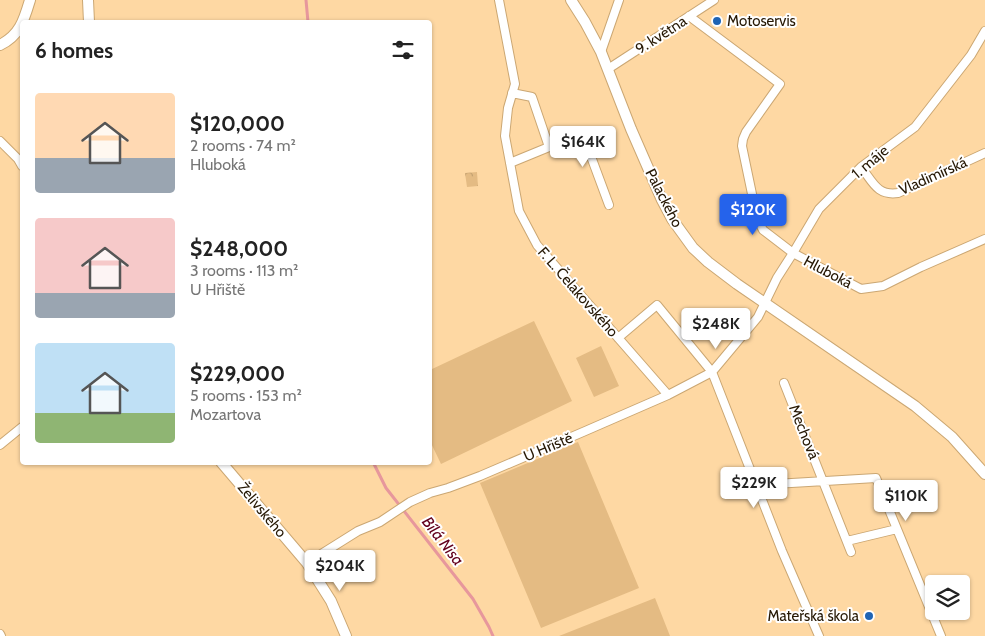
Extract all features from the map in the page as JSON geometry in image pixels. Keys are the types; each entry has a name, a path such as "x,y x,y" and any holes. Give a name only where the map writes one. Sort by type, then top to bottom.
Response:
{"street":[{"path":"22,20 30,0"},
{"path":"88,0 91,20"},
{"path":"91,20 94,0"},
{"name":"F. L. Čelakovského","path":"499,0 515,84 508,108 505,136 519,211 537,245 668,395"},
{"name":"Palackého","path":"570,0 585,22 601,52 631,129 662,200 672,219 693,248 708,262 738,284 915,406 952,437 985,474"},
{"path":"601,52 619,0"},
{"name":"9. května","path":"608,69 714,0"},
{"name":"Hluboká","path":"690,16 780,84 746,132 742,146 757,218 763,230 794,253 861,289 883,286 921,266 985,239"},
{"path":"0,45 8,41 20,26"},
{"name":"1. máje","path":"765,302 818,209 862,167 915,127 971,56 985,31"},
{"path":"512,94 532,97 549,146"},
{"path":"510,164 549,146 582,140 586,143 609,205"},
{"path":"0,141 20,162"},
{"name":"Vladimírská","path":"862,167 878,189 888,194 893,194 985,153"},
{"name":"U Hřiště","path":"307,563 358,531 380,522 410,502 480,476 583,432 668,395 712,372 758,318 765,302"},
{"path":"618,338 657,305 712,372 782,551 819,636"},
{"name":"Mechová","path":"784,383 852,552"},
{"path":"0,445 20,430"},
{"name":"Želivského","path":"224,465 307,563 331,601 346,636"},
{"name":"Mechová","path":"756,485 876,478 940,636"},
{"path":"847,541 897,529"}],"green space":[{"path":"477,172 478,186 467,187 465,173"},
{"path":"534,321 572,401 441,464 432,445 432,369"},
{"path":"601,346 619,386 594,397 576,358"},
{"path":"578,442 639,588 541,628 480,483"},
{"path":"655,598 670,636 559,636"}],"waterway":[{"name":"Bílá Nisa","path":"306,0 308,20"},
{"name":"Bílá Nisa","path":"374,465 386,488 473,599 493,636"}],"place":[{"name":"Motoservis","path":"717,21"},
{"name":"Mateřská škola","path":"869,616"}]}
